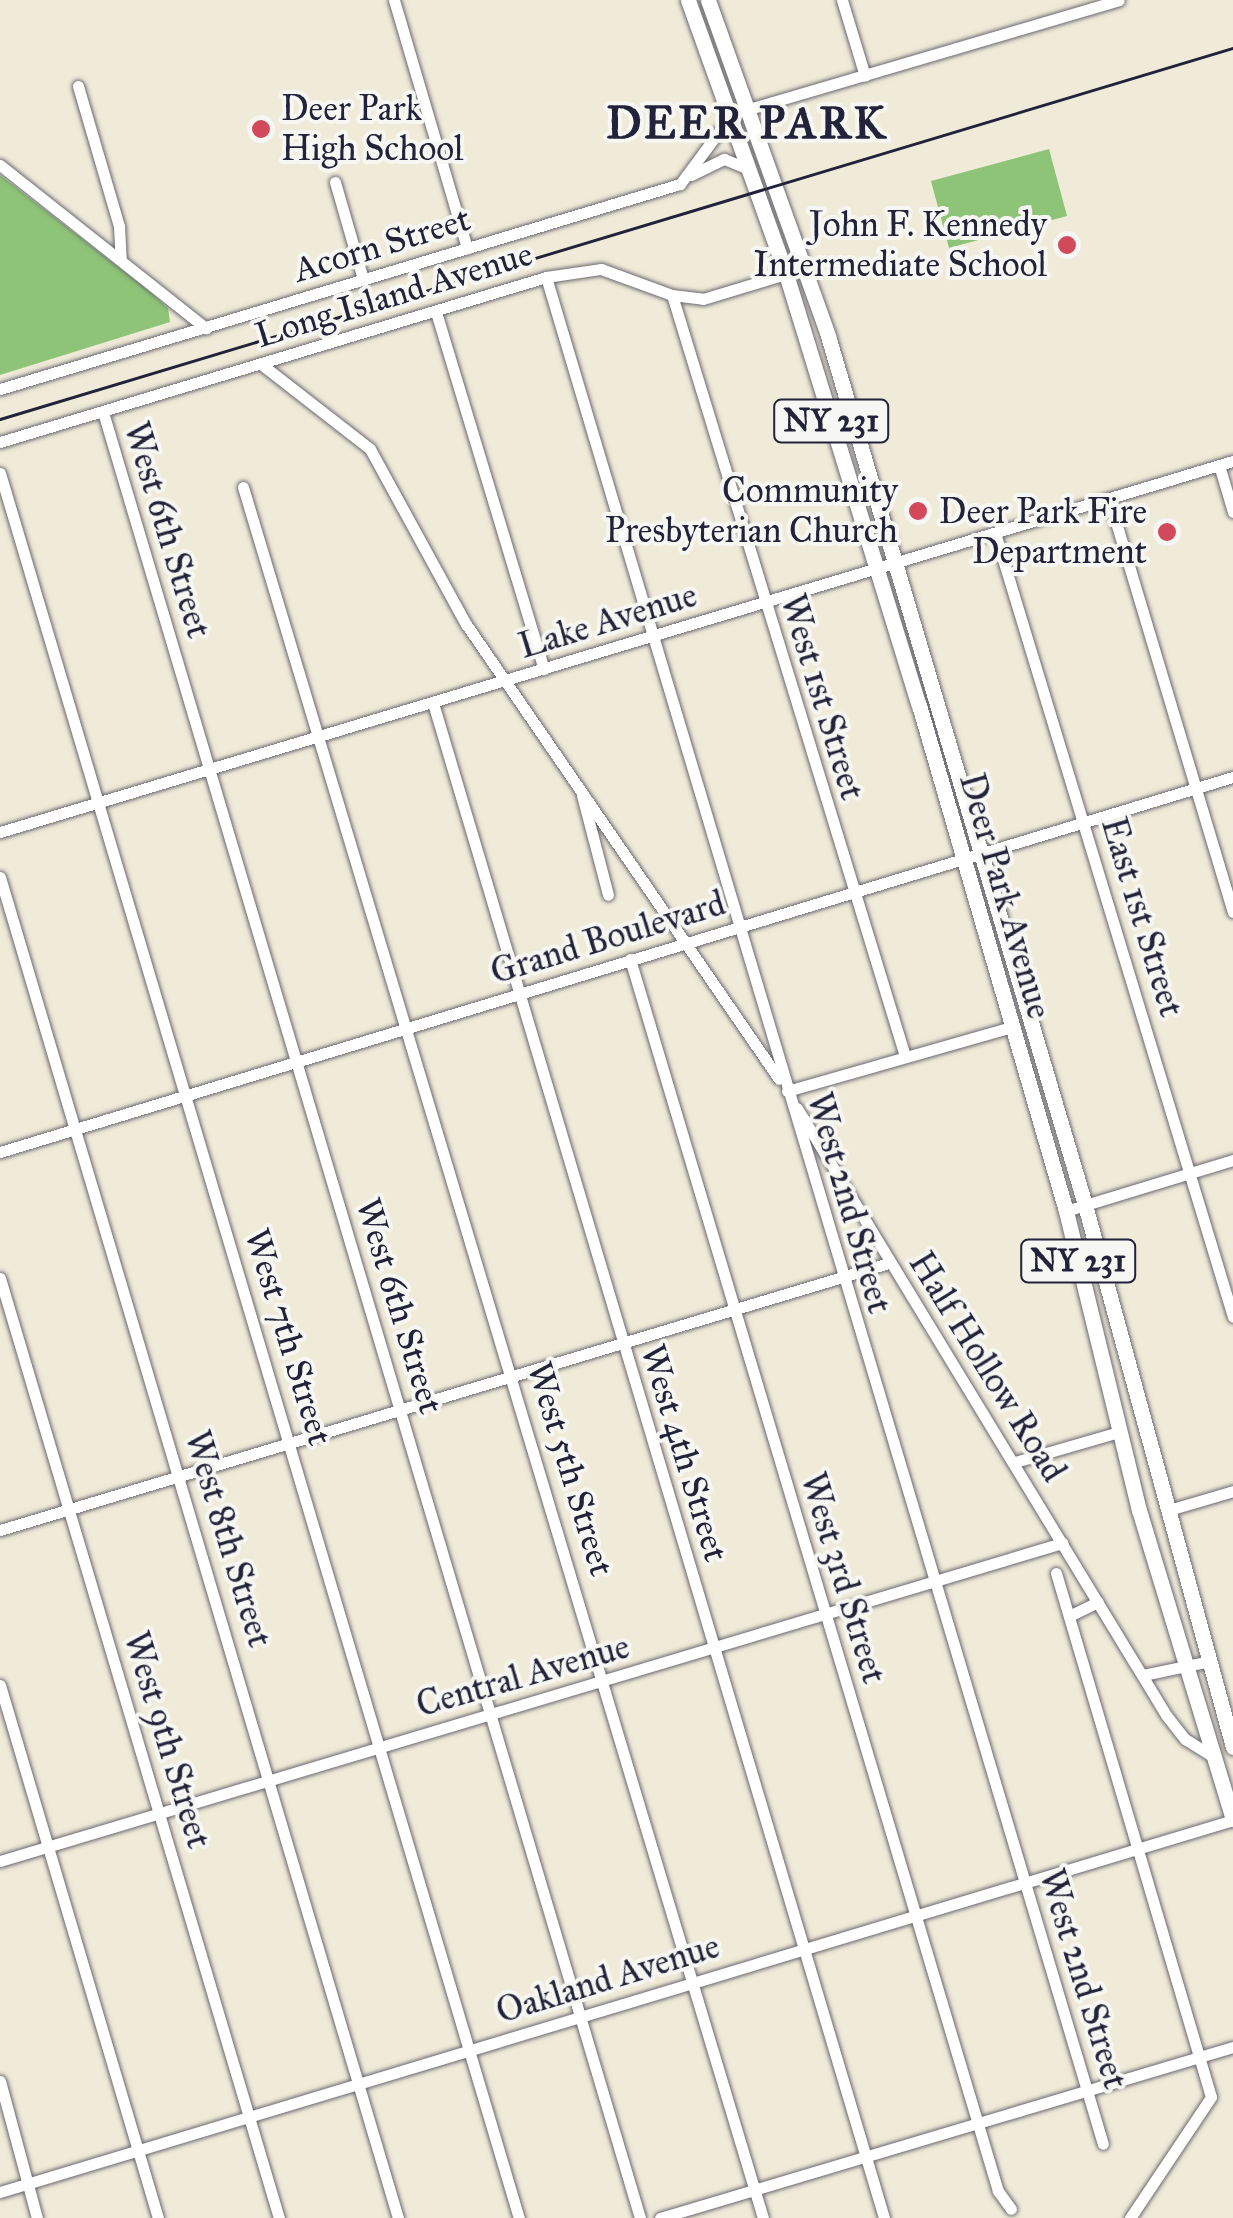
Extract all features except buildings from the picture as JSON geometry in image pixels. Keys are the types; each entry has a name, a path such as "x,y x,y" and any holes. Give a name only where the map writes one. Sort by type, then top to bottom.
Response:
{"main road":[{"name":"Deer Park Avenue","path":"688,0 732,114 786,274 877,568 1066,1210 1120,1432 1233,1820"},
{"name":"Deer Park Avenue","path":"708,0 806,268 896,562 1085,1205 1233,1747"}],"street":[{"path":"394,0 467,248"},
{"path":"842,0 866,76"},
{"path":"680,184 732,114 1115,1"},
{"path":"78,86 119,226 121,259"},
{"name":"Acorn Street","path":"0,388 680,184 718,160 750,169"},
{"path":"0,165 206,328"},
{"path":"335,182 363,279"},
{"name":"Long Island Avenue","path":"0,442 546,277 601,269 672,296 703,299 806,268"},
{"name":"West 2nd Street","path":"546,277 741,925 841,1277 1104,2144"},
{"name":"West 1st Street","path":"672,296 905,1056"},
{"path":"436,312 544,669"},
{"name":"Half Hollow Road","path":"261,364 370,449 466,624 510,680 787,1092 1144,1675 1189,1742 1214,1757"},
{"name":"West 6th Street","path":"102,412 640,2218"},
{"name":"Lake Avenue","path":"0,832 1233,461"},
{"path":"1219,465 1233,512"},
{"name":"West 7th Street","path":"0,472 292,1443 519,2218"},
{"name":"West 5th Street","path":"244,486 410,1028 763,2218"},
{"path":"1109,499 1233,912"},
{"name":"East 1st Street","path":"995,534 1233,1317"},
{"name":"West 4th Street","path":"433,704 884,2218"},
{"name":"Grand Boulevard","path":"0,1152 1233,777"},
{"path":"580,786 608,895"},
{"name":"West 8th Street","path":"0,877 272,1780 398,2218"},
{"name":"West 3rd Street","path":"630,959 998,2191 1011,2209"},
{"path":"787,1092 1012,1026"},
{"path":"1066,1210 1233,1160"},
{"path":"0,1530 889,1263"},
{"name":"West 9th Street","path":"0,1278 279,2218"},
{"path":"1015,1462 1120,1432"},
{"path":"1169,1510 1233,1492"},
{"name":"Central Avenue","path":"0,1861 1062,1543"},
{"path":"1056,1572 1211,2097 1130,2218"},
{"path":"1068,1616 1098,1602"},
{"path":"1144,1675 1210,1660"},
{"path":"0,1685 158,2218"},
{"name":"Oakland Avenue","path":"0,2192 1233,1820"},
{"path":"660,2218 1233,2047"},
{"path":"0,2082 37,2218"}],"green space":[{"path":"1049,149 1067,216 949,248 931,181"},
{"path":"0,175 148,290 168,308 170,322 0,375"}],"railway":[{"path":"0,419 1233,48"}],"place":[{"name":"Deer Park High School","path":"261,129"},
{"name":"John F. Kennedy Intermediate School","path":"1067,245"},
{"name":"Community Presbyterian Church","path":"918,511"},
{"name":"Deer Park Fire Department","path":"1167,532"}],"district":[{"name":"DEER PARK","path":"747,123"}]}
